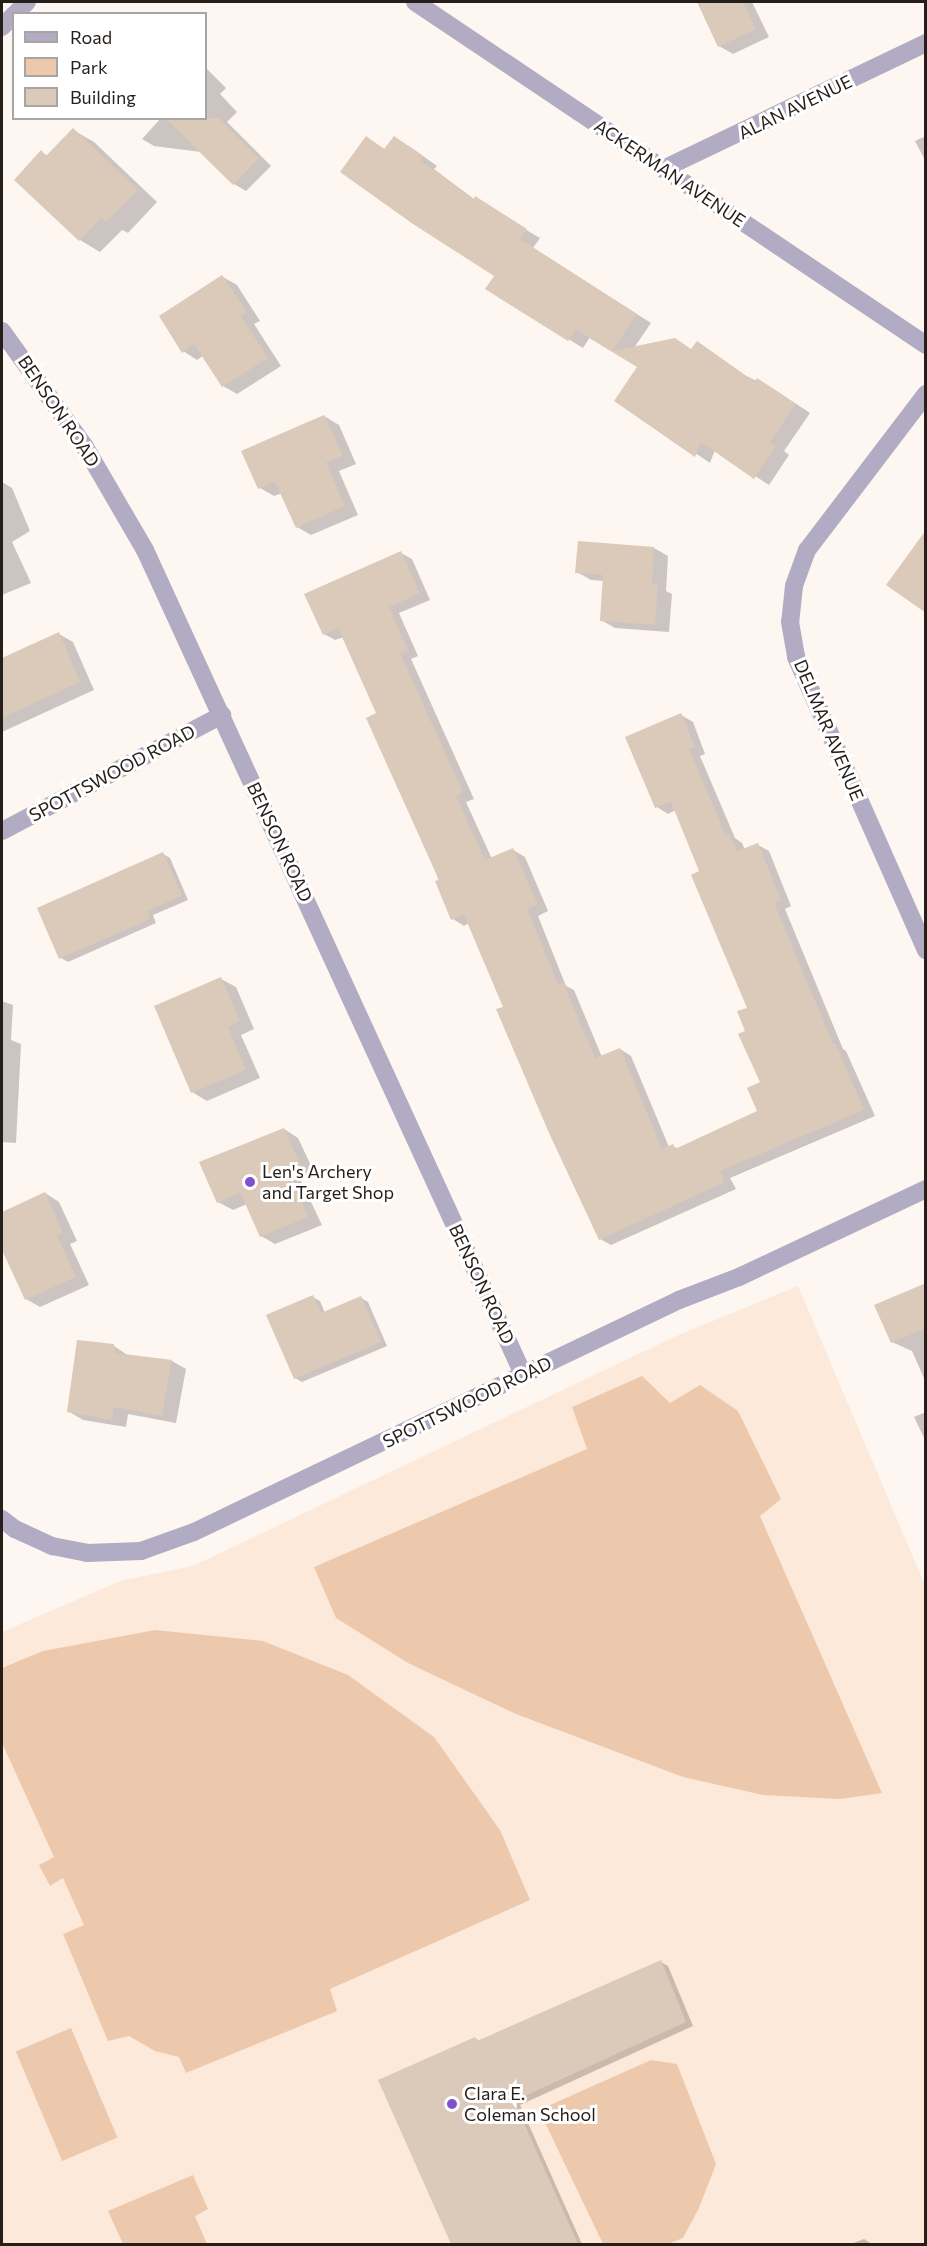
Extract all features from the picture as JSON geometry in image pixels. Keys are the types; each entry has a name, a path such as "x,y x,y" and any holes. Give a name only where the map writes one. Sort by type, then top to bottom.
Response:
{"street":[{"name":"ACKERMAN AVENUE","path":"415,2 926,345"},
{"name":"ALAN AVENUE","path":"663,168 926,43"},
{"name":"BENSON ROAD","path":"2,331 85,447 145,550 523,1374"},
{"name":"DELMAR AVENUE","path":"926,394 807,550 794,586 790,622 796,657 926,951"},
{"name":"SPOTTSWOOD ROAD","path":"2,831 222,715"},
{"name":"SPOTTSWOOD ROAD","path":"2,1519 15,1529 52,1546 87,1553 141,1551 194,1532 679,1300 739,1277 926,1189"}],"shaded area":[{"path":"798,1286 925,1585 925,2244 2,2244 2,1632 120,1581 193,1566 674,1337"}],"green space":[{"path":"642,1376 670,1403 700,1385 738,1411 781,1499 760,1516 882,1793 840,1799 763,1795 683,1777 516,1714 408,1663 336,1618 314,1567 587,1449 572,1407"},
{"path":"155,1630 263,1641 348,1675 434,1737 500,1830 530,1900 330,1989 337,2011 186,2073 179,2057 155,2051 129,2036 108,2041 63,1934 84,1925 63,1878 50,1886 39,1865 54,1857 2,1743 2,1668 43,1651"},
{"path":"71,2028 117,2138 62,2161 16,2051"},
{"path":"651,2060 677,2064 716,2164 699,2208 683,2238 668,2244 603,2244 539,2110"},
{"path":"193,2175 208,2209 195,2216 207,2244 123,2244 108,2211"}],"building":[{"path":"697,2 743,2 756,29 718,47"},
{"path":"219,118 259,158 233,185 167,120"},
{"path":"73,128 138,190 106,222 101,218 79,241 14,180 41,150 46,156"},
{"path":"366,136 384,149 394,136 423,156 420,160 474,199 475,196 527,229 520,239 637,314 612,351 675,338 691,349 697,341 755,382 757,378 796,404 770,442 776,446 754,479 701,442 695,457 614,401 637,367 576,330 568,341 485,289 494,276 413,224 340,172"},
{"path":"222,275 247,312 241,316 268,358 222,387 194,344 182,353 159,316"},
{"path":"324,415 343,456 326,463 345,506 296,528 275,482 258,489 241,451"},
{"path":"926,530 926,613 886,585"},
{"path":"578,541 654,547 652,585 658,584 655,625 600,621 603,575 575,573"},
{"path":"401,551 420,593 389,607 408,650 400,653 463,792 456,796 485,860 513,848 538,905 527,909 558,984 563,982 595,1058 620,1048 662,1149 673,1144 675,1149 757,1111 747,1088 760,1082 738,1034 745,1031 737,1011 747,1008 691,875 699,871 671,802 655,808 625,737 681,713 695,747 689,749 726,836 730,834 737,851 758,843 781,900 774,903 833,1044 835,1043 864,1110 720,1171 725,1182 599,1240 549,1133 496,1009 503,1007 464,915 451,920 435,881 439,880 366,718 376,713 338,628 323,635 304,594"},
{"path":"59,632 80,682 2,718 2,658"},
{"path":"163,852 182,896 147,911 150,919 59,959 37,908"},
{"path":"221,977 240,1021 228,1027 246,1070 191,1093 154,1006"},
{"name":"Len's Archery and Target Shop","path":"284,1128 301,1166 288,1172 308,1217 260,1237 240,1192 217,1203 199,1162"},
{"path":"45,1192 63,1233 57,1235 76,1277 25,1300 2,1250 2,1212"},
{"path":"926,1283 926,1328 891,1343 874,1305"},
{"path":"313,1295 321,1313 361,1296 381,1342 294,1379 266,1315"},
{"path":"77,1340 114,1344 116,1353 172,1360 162,1416 114,1407 112,1420 67,1412"},
{"name":"Clara E. Coleman School","path":"661,1960 686,2022 514,2101 578,2244 451,2244 378,2080 475,2037 477,2041"}],"place":[{"name":"Len's Archery and Target Shop","path":"250,1182"},
{"name":"Clara E. Coleman School","path":"452,2104"}]}
